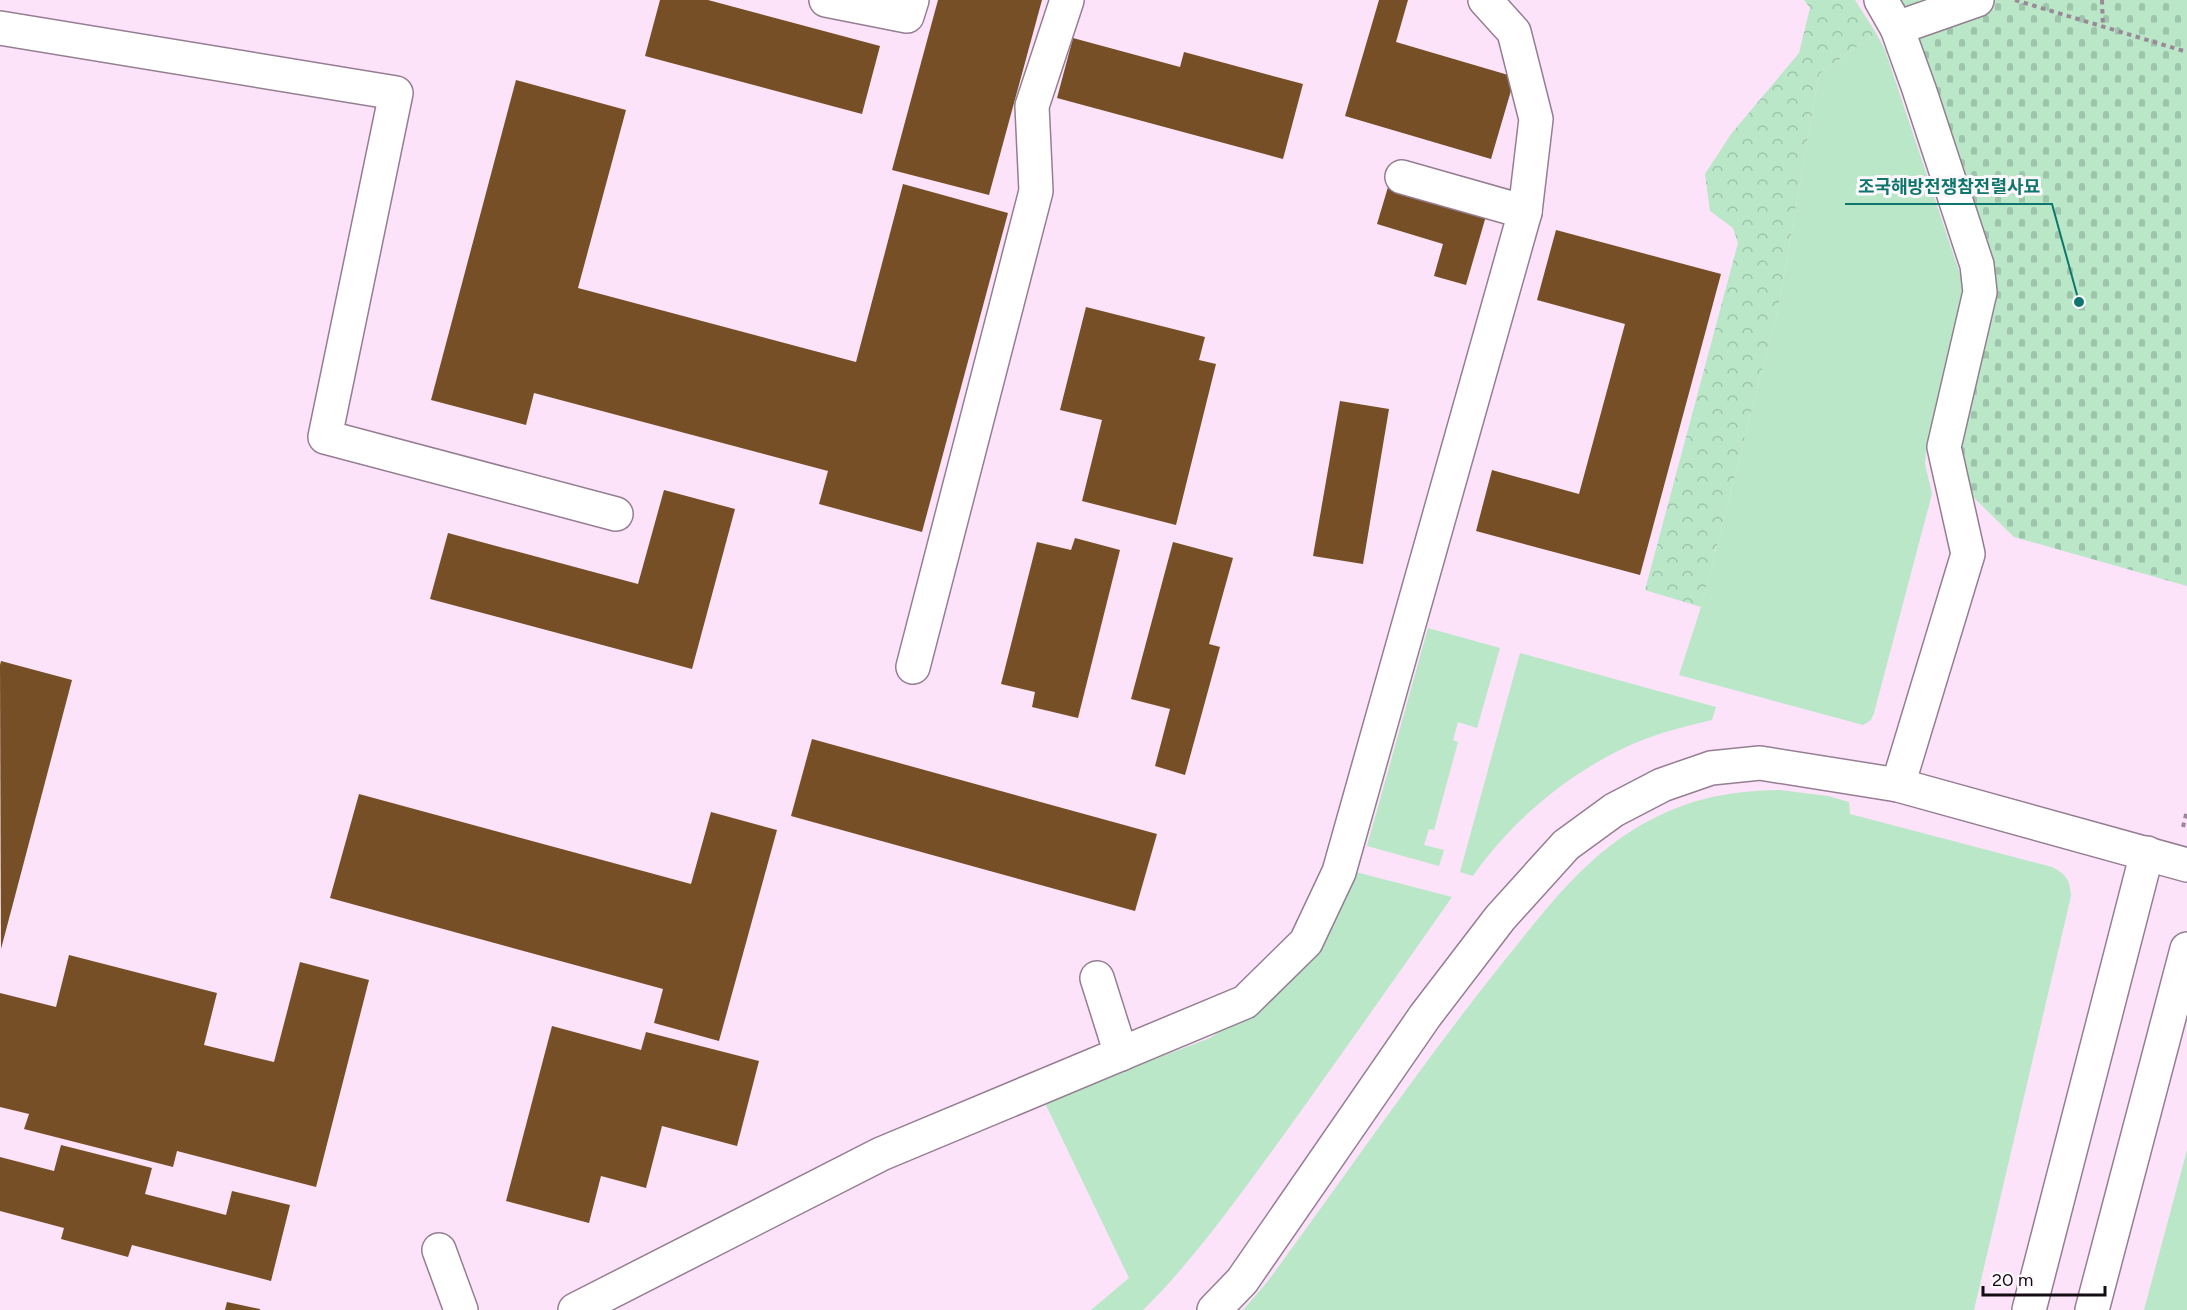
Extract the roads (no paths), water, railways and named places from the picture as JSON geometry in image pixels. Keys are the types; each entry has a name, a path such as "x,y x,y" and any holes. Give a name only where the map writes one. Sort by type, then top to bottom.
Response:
{"street":[{"path":"826,0 907,16 912,0"},
{"path":"913,667 1036,191 1032,106 1066,0"},
{"path":"1485,0 1514,32"},
{"path":"575,1310 881,1154 1245,1002 1306,942 1339,872 1525,212 1536,119 1514,32 1514,0"},
{"path":"1898,785 1968,554 1944,447 1980,292 1977,265 1889,14 1977,0"},
{"path":"0,28 396,93 325,437 615,514"},
{"path":"1402,177 1525,212"},
{"path":"1214,1310 1242,1281 1425,1016 1500,918 1566,845 1614,810 1662,785 1712,768 1760,763 1898,785 2187,865"},
{"path":"2029,1310 2147,854"},
{"path":"2092,1310 2187,949"},
{"path":"1097,978 1121,1054"},
{"path":"440,1250 461,1310"}],"place":[{"name":"조국해방전쟁참전렬사묘","path":"2079,302"}]}
